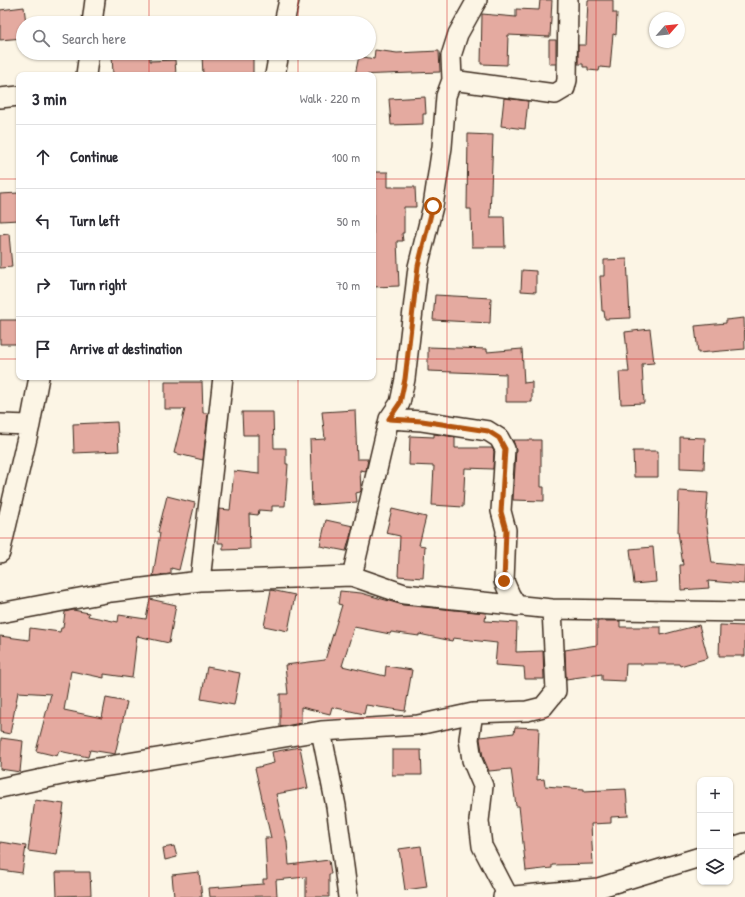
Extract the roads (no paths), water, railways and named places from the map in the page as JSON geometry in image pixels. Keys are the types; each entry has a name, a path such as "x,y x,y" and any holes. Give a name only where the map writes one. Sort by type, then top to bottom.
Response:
{"street":[{"path":"93,16 95,0"},
{"path":"285,16 288,0"},
{"path":"352,576 389,419 400,403 405,379 418,266 433,206 442,147 446,96 452,80 450,56 458,34 477,0"},
{"path":"452,80 556,94 565,88 567,80 568,0"},
{"path":"86,72 88,60"},
{"path":"276,72 278,60"},
{"path":"0,98 16,96"},
{"path":"0,553 30,425 38,380"},
{"path":"200,581 223,380"},
{"path":"389,419 422,421 488,431 499,438 505,449 501,512 506,530 504,581 517,606"},
{"path":"0,424 30,425"},
{"path":"0,613 112,592 200,581 352,576 404,594 517,606 552,609 745,612"},
{"path":"0,788 85,770 321,731 418,725 473,712 528,711 543,707 556,691 552,609"},
{"path":"473,712 469,739 472,760 483,786 479,821 482,846 505,897 598,888 697,858"},
{"path":"321,731 336,806 348,897"},
{"path":"733,847 745,843"}]}
